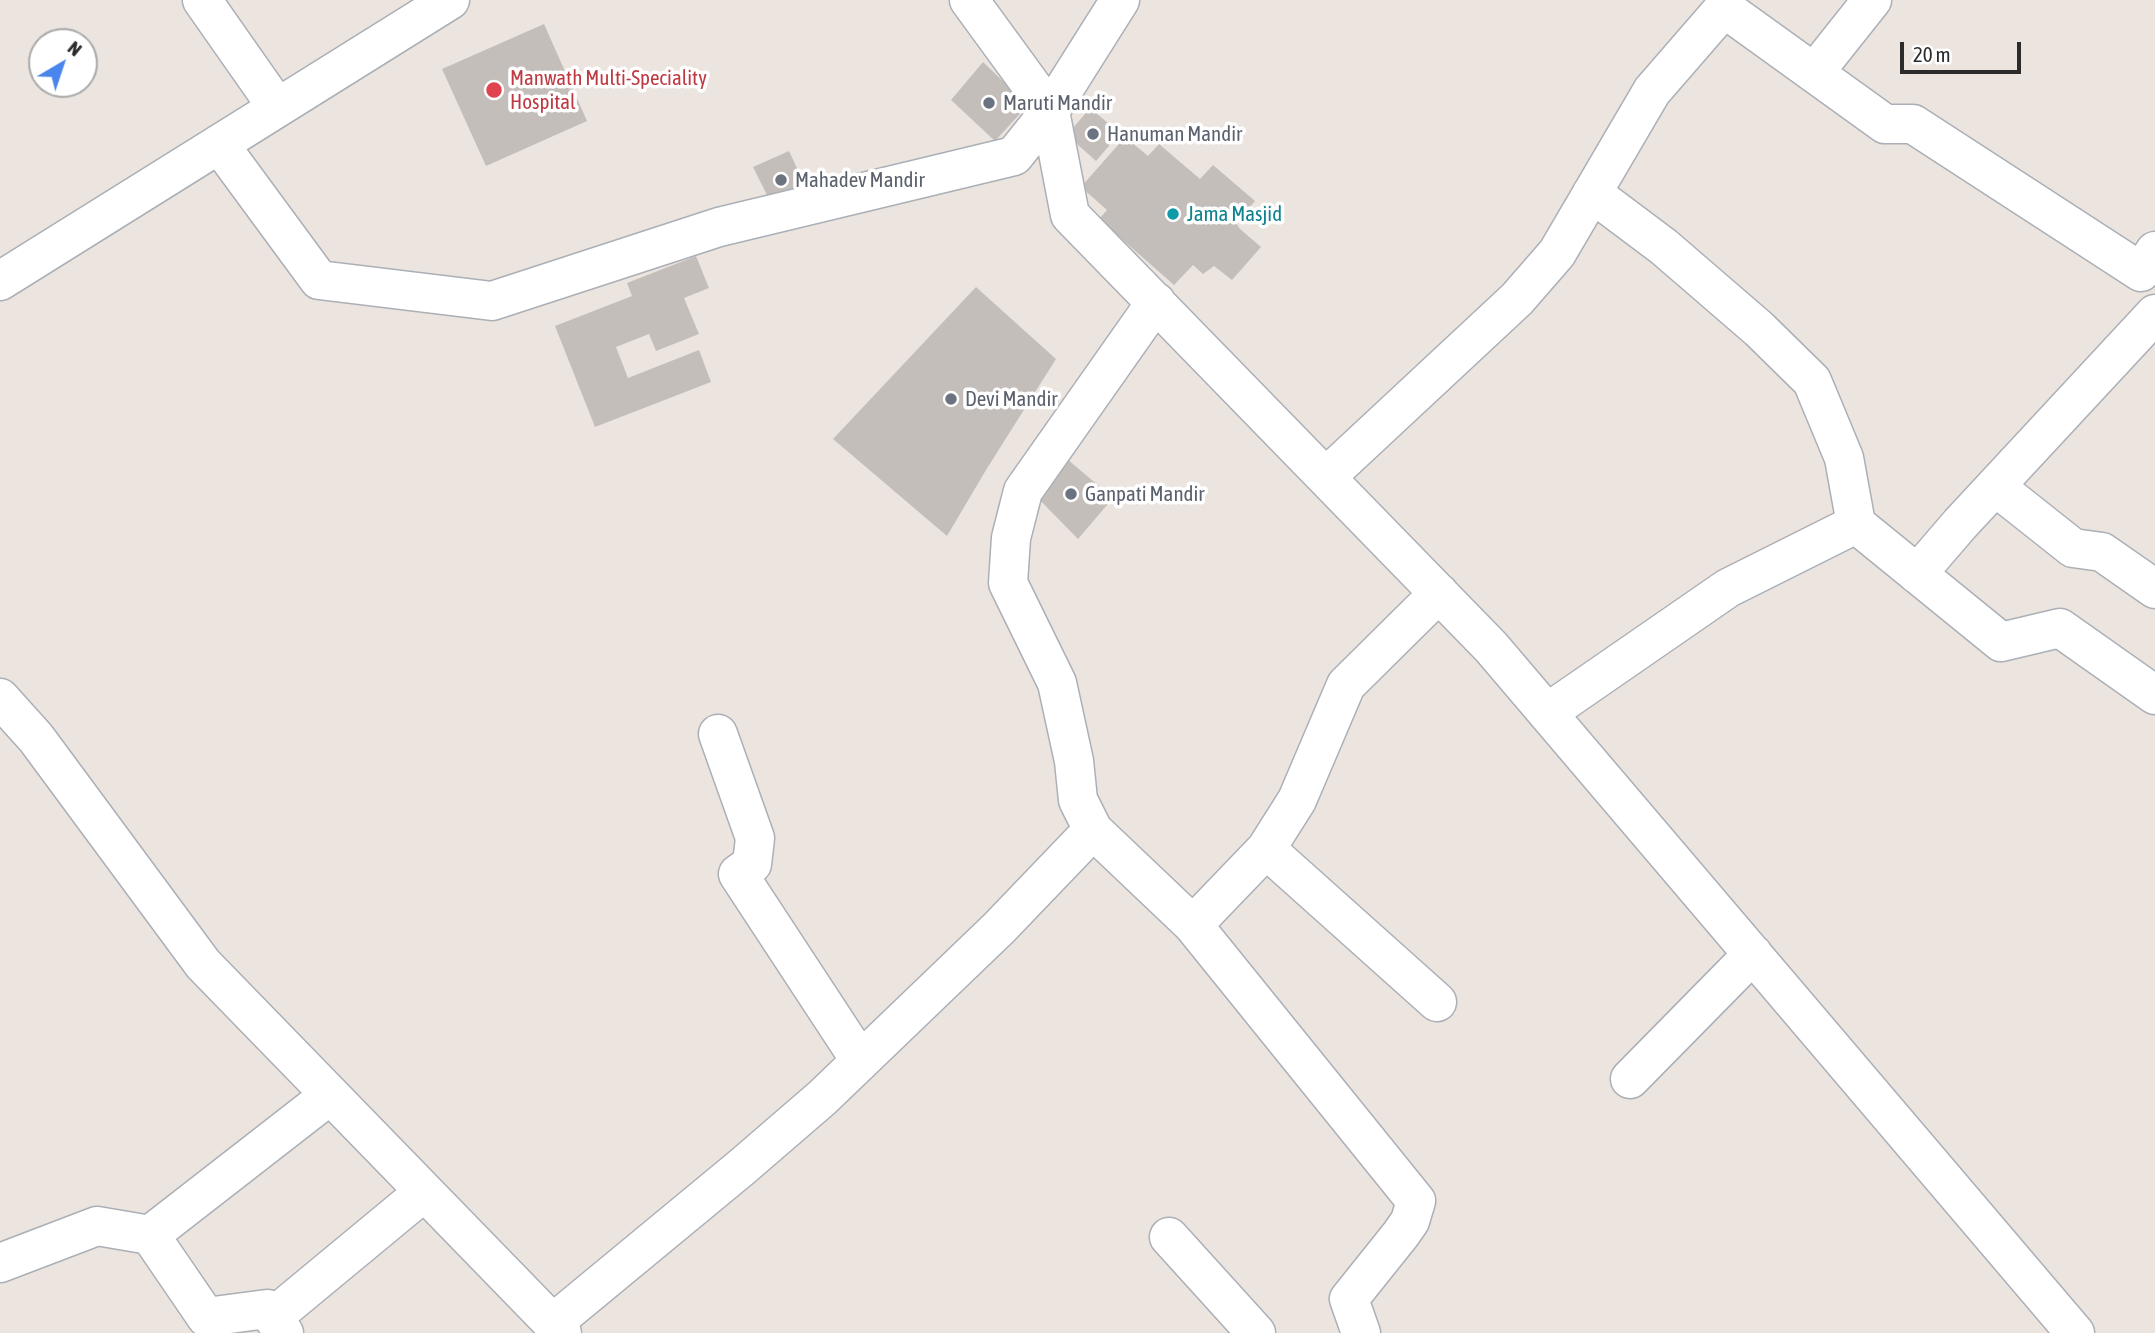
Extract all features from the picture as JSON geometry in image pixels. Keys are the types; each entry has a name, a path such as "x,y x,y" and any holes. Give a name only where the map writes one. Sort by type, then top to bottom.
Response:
{"street":[{"path":"202,0 277,107"},
{"path":"0,281 450,0"},
{"path":"969,0 1050,111 1070,215 1491,647 2075,1333"},
{"path":"219,144 319,280 492,302 719,227 1014,156 1050,111 1120,0"},
{"path":"1814,73 1872,0"},
{"path":"1326,477 1517,299 1557,253 1652,91 1724,8 1885,124 1913,124 2150,270"},
{"path":"1592,192 1664,247 1759,329 1812,382 1844,458 1856,524 2001,642 2060,628 2155,695"},
{"path":"1156,302 1023,491 1011,538 1008,583 1057,683 1074,761 1078,800 1093,830 1193,925 1416,1201 1410,1222 1349,1299 1361,1333"},
{"path":"1917,574 2155,314"},
{"path":"1996,486 2073,548 2102,552 2155,589"},
{"path":"1547,713 1728,587 1856,524"},
{"path":"1193,925 1266,849 1297,800 1346,685 1439,593"},
{"path":"0,698 36,738 203,964 557,1328 822,1098 999,928 1093,830"},
{"path":"718,734 755,838 752,864 738,874 860,1060"},
{"path":"1266,849 1437,1002"},
{"path":"1630,1079 1753,954"},
{"path":"150,1235 330,1095"},
{"path":"0,1263 97,1226 150,1235 206,1317 267,1309 279,1325 424,1192"},
{"path":"1169,1237 1256,1333"}],"building":[{"path":"544,24 587,121 486,166 442,69"},
{"name":"Maruti Mandir","path":"983,62 1028,105 995,141 951,100"},
{"name":"Hanuman Mandir","path":"1090,108 1120,133 1096,161 1067,135"},
{"name":"Jama Masjid","path":"1125,137 1148,156 1159,144 1200,179 1213,165 1255,201 1236,223 1261,247 1232,280 1214,266 1203,274 1193,265 1174,285 1099,219 1107,210 1081,187"},
{"name":"Mahadev Mandir","path":"789,151 808,192 773,207 753,167"},
{"path":"696,256 709,288 684,298 699,334 656,351 649,334 616,347 628,378 699,350 711,382 595,427 555,326 632,296 627,283"},
{"name":"Devi Mandir","path":"976,287 1056,359 947,536 833,439"},
{"name":"Ganpati Mandir","path":"1060,453 1113,498 1078,539 1029,489"}],"place":[{"name":"Manwath Multi-Speciality Hospital","path":"494,90"},
{"name":"Maruti Mandir","path":"989,103"},
{"name":"Hanuman Mandir","path":"1093,134"},
{"name":"Mahadev Mandir","path":"781,180"},
{"name":"Jama Masjid","path":"1173,214"},
{"name":"Devi Mandir","path":"951,399"},
{"name":"Ganpati Mandir","path":"1071,494"}]}
